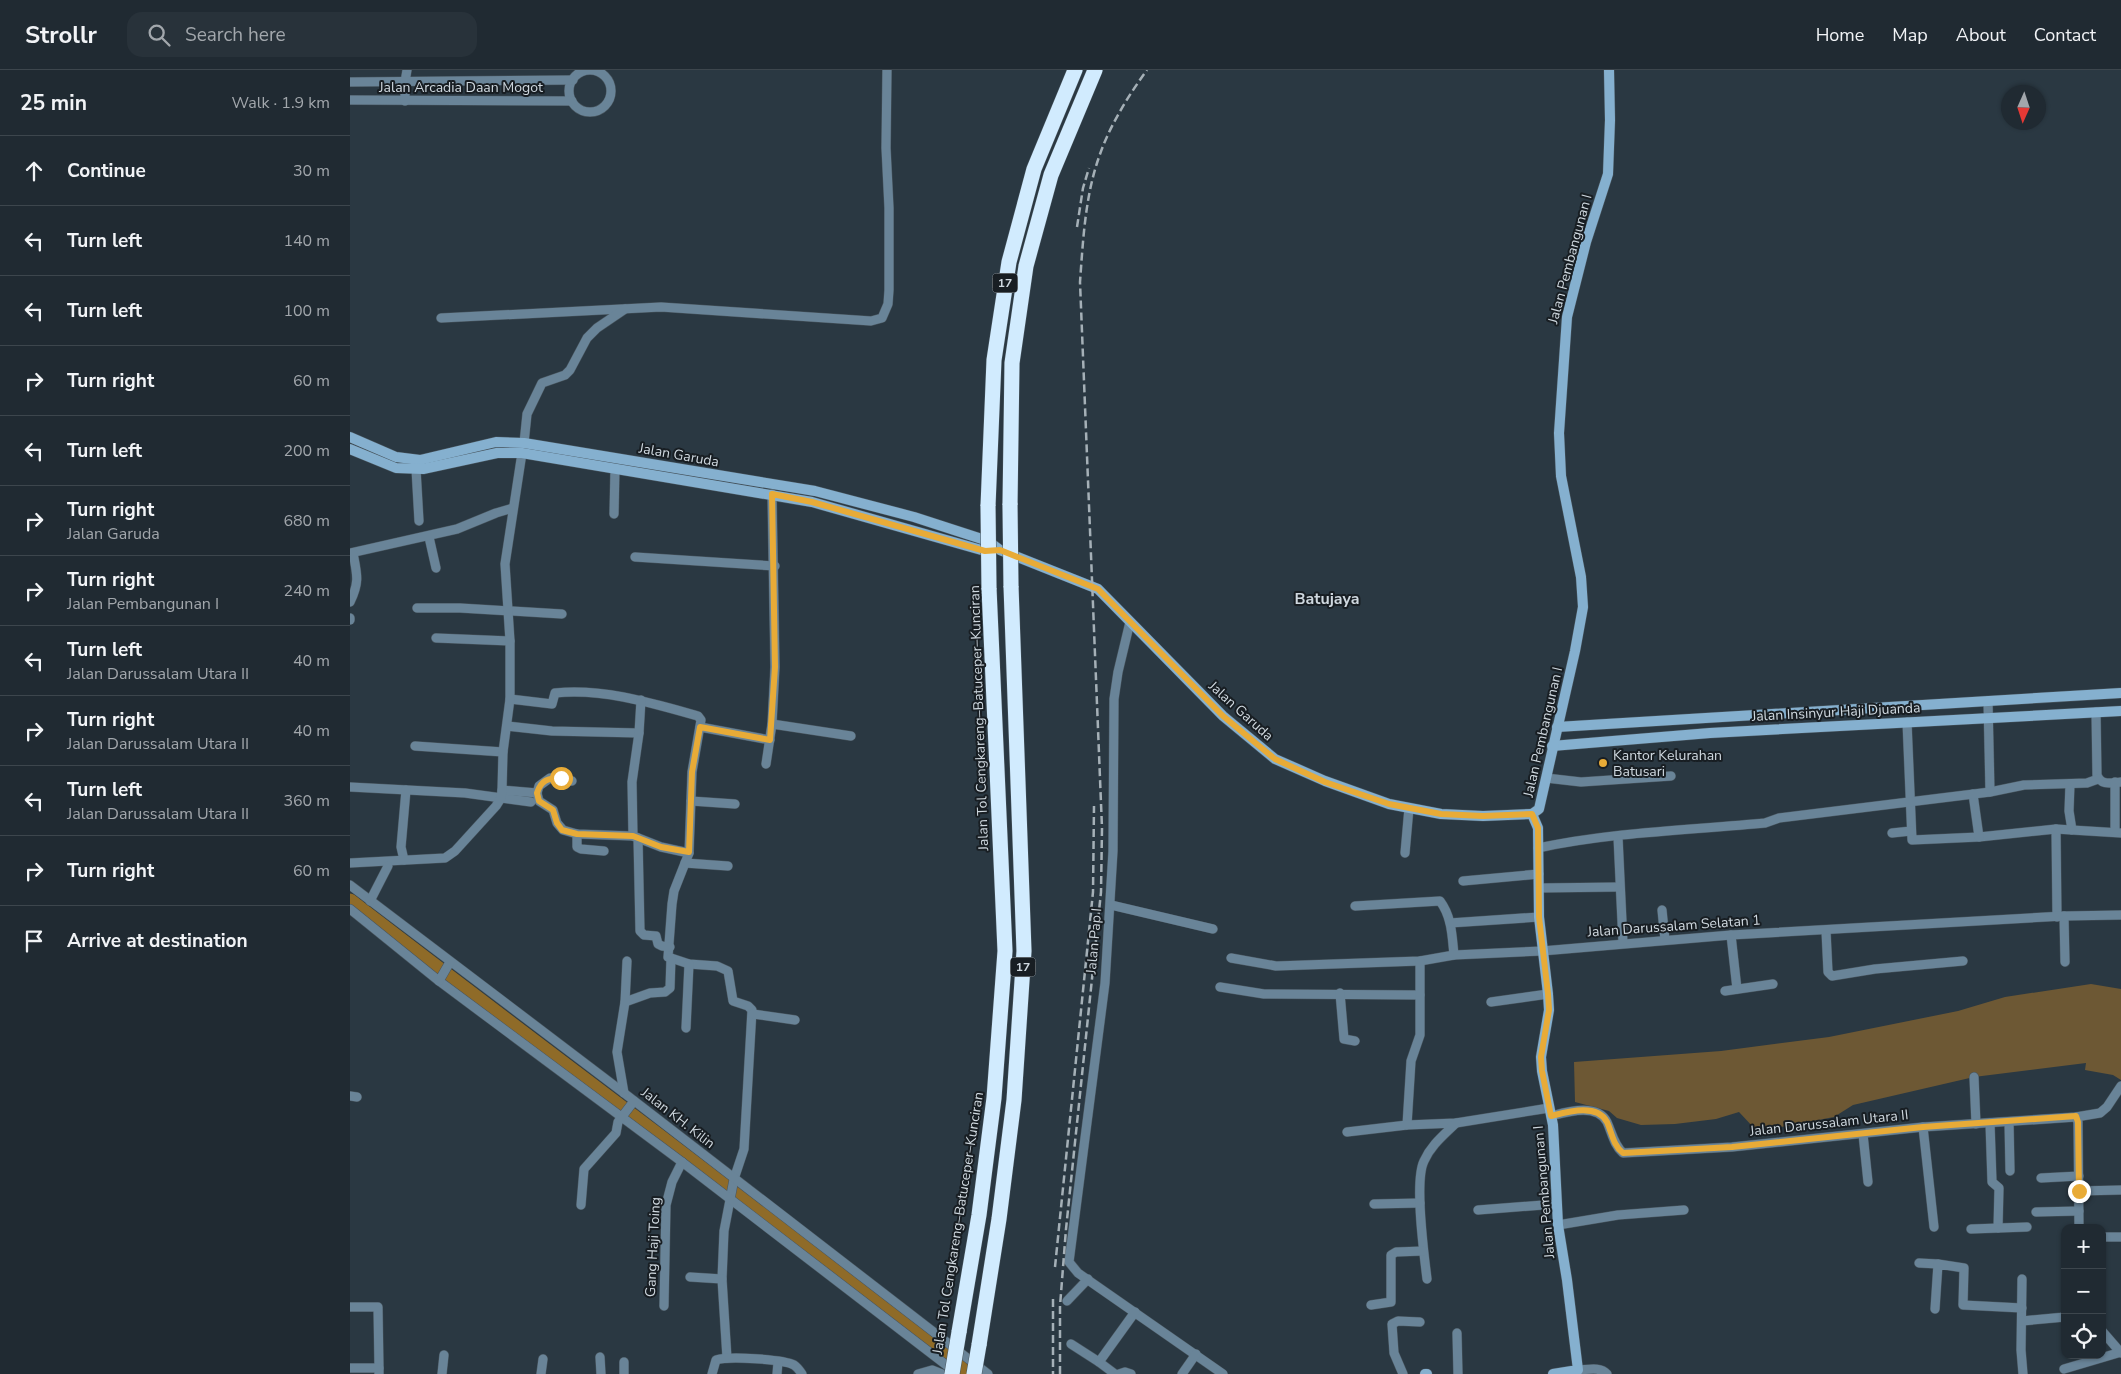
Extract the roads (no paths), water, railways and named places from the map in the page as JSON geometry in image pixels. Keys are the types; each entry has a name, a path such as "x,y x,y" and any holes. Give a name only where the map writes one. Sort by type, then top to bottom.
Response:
{"highway":[{"name":"Jalan Tol Cengkareng–Batuceper–Kunciran","path":"952,1374 979,1215 994,1098 1005,951 989,588 988,506 994,360 1009,262 1034,169 1075,70"},
{"name":"17","path":"974,1374 999,1219 1014,1100 1024,951 1011,586 1012,363 1026,266 1051,176 1095,70"}],"main road":[{"name":"Jalan Pembangunan I","path":"1578,1372 1567,1280 1558,1225 1554,1142 1542,1071 1541,1057 1549,1010 1539,917 1538,828 1532,814 1539,809 1552,746 1576,651 1583,607 1581,577 1561,476 1559,433 1567,317 1586,242 1608,174 1609,70"},
{"name":"Jalan Garuda","path":"350,437 396,457 420,460 496,442 615,469 641,467"},
{"name":"Jalan Garuda","path":"350,449 396,468 423,469 523,448 641,467 812,502 985,551 1000,550"},
{"name":"Jalan Garuda","path":"676,474 815,491 914,517 988,541 1000,550 1098,589 1223,716 1275,759 1334,785 1389,804 1441,814 1483,816 1532,814"},
{"path":"812,502 815,491"},
{"path":"910,529 914,517"},
{"name":"Jalan Insinyur Haji Djuanda","path":"1557,727 2121,693"},
{"name":"Jalan Insinyur Haji Djuanda","path":"1552,746 1710,733 2121,711"},
{"path":"1553,1374 1578,1372"}],"street":[{"path":"400,70 405,82"},
{"path":"405,101 407,70"},
{"path":"440,318 661,307 871,321 882,318 888,304 889,290 889,208 886,148 887,70"},
{"path":"584,71 596,71 605,76 610,84 611,94 609,102 594,112 583,111 572,101 570,87 573,80 584,71"},
{"name":"Jalan Arcadia Daan Mogot","path":"350,82 573,80"},
{"name":"Jalan Arcadia Daan Mogot","path":"350,100 572,101"},
{"path":"350,863 445,858 455,851 496,806 501,794 503,752 510,699 509,610 505,564 527,414 542,383 565,375 570,370 587,338 597,328 625,309"},
{"path":"416,469 419,521"},
{"path":"614,514 615,469"},
{"path":"766,764 772,724 775,667 775,566 772,494"},
{"path":"350,602 357,588 358,576 351,553 429,537 457,529 513,508"},
{"path":"429,537 436,568"},
{"path":"635,558 775,566"},
{"path":"417,608 509,610 562,614"},
{"name":"Jalan Pap I","path":"1088,1279 1069,1262 1105,983 1111,905 1114,699 1118,672 1130,622"},
{"path":"436,638 510,641"},
{"path":"510,699 552,704 555,693 573,691 641,700 698,716 701,720 692,772 689,852 672,904 668,957 671,958 670,988 665,992 650,993 625,1002"},
{"path":"641,700 639,733 632,782 640,931 644,935 656,936 658,944 670,947"},
{"path":"1988,701 1990,792"},
{"path":"2096,712 2098,780"},
{"path":"1538,848 1618,836 1765,823 1779,818 1909,803 2024,786 2087,783 2098,780 2105,783 2118,782 2118,832 2056,829 1979,837 1916,841 1912,839 1909,803 1907,722"},
{"path":"772,724 851,736"},
{"path":"507,726 552,731 639,733"},
{"path":"700,727 770,740"},
{"path":"415,746 503,752"},
{"path":"1546,778 1581,782 1671,776"},
{"path":"572,781 550,778 539,786 537,793 539,801 553,810 557,823 562,830 577,834 635,837 661,847 689,852"},
{"path":"2070,784 2069,811 2072,830"},
{"path":"350,787 465,793 537,793"},
{"path":"404,860 402,847 406,790"},
{"path":"501,794 531,802"},
{"path":"1973,794 1979,837"},
{"path":"691,801 735,804"},
{"path":"1404,853 1409,808"},
{"path":"2056,829 2065,962"},
{"path":"1892,832 1911,831"},
{"path":"577,834 577,846 581,849 604,851"},
{"path":"1618,836 1623,943"},
{"path":"685,863 728,866"},
{"path":"370,902 388,866"},
{"path":"1463,881 1538,874"},
{"name":"Jalan KH. Kilin","path":"350,886 448,964 624,1093 628,1109 682,1162 732,1198 958,1374"},
{"path":"1539,888 1620,887"},
{"path":"1355,906 1440,901 1446,908 1450,923 1454,955"},
{"path":"1111,905 1213,929"},
{"name":"Jalan KH. Kilin","path":"350,909 440,979 734,1182 988,1374"},
{"path":"1662,910 1665,940"},
{"name":"Jalan Darussalam Selatan 1","path":"1231,958 1276,966 1420,961 1454,955 1731,935 2061,916 2121,915"},
{"path":"1450,923 1539,917"},
{"path":"1826,930 1828,972 1832,976 1874,969 1963,961"},
{"path":"1731,935 1738,989"},
{"path":"671,958 690,964 717,966 728,971 733,1001 748,1006 753,1014 744,1149 734,1182 724,1231 722,1279 727,1358"},
{"path":"624,1093 617,1052 625,1002 627,961"},
{"path":"1407,1125 1411,1061 1420,1035 1420,961"},
{"path":"440,979 448,964"},
{"path":"686,1028 690,964"},
{"path":"1725,991 1773,984"},
{"path":"1220,987 1264,994 1420,995"},
{"path":"1340,993 1344,1039 1355,1041"},
{"path":"1491,1002 1548,994"},
{"path":"753,1014 795,1020"},
{"path":"1974,1077 1976,1124"},
{"name":"Jalan Darussalam Utara II","path":"1550,1112 1573,1110 1595,1112 1606,1119 1617,1148 1623,1153 1732,1147 1923,1127 2076,1116 2100,1112 2107,1107 2121,1086"},
{"path":"581,1205 584,1169 616,1133 618,1122 628,1109"},
{"path":"1347,1132 1407,1125 1456,1123 1550,1112"},
{"path":"2076,1116 2078,1122 2079,1224"},
{"path":"2009,1122 2010,1171"},
{"path":"1427,1279 1420,1203 1422,1163 1433,1146 1456,1123"},
{"path":"1990,1123 1992,1182 1999,1188 1998,1228"},
{"path":"1923,1127 1934,1227"},
{"path":"1863,1134 1868,1182"},
{"name":"Gang Haji Toing","path":"664,1306 666,1205 672,1182 682,1162"},
{"path":"2041,1178 2079,1176"},
{"path":"2079,1191 2121,1190"},
{"path":"1374,1204 1420,1203"},
{"path":"1478,1210 1556,1204"},
{"path":"1558,1225 1618,1216 1684,1210"},
{"path":"2036,1212 2079,1211"},
{"path":"1971,1229 2027,1227"},
{"path":"2106,1237 2121,1237"},
{"path":"1371,1304 1391,1302 1391,1255 1396,1252 1423,1251"},
{"path":"1919,1263 1964,1268 1964,1305 2022,1308"},
{"path":"1935,1310 1938,1264"},
{"path":"690,1277 722,1279"},
{"path":"1067,1301 1088,1279 1223,1374"},
{"path":"2022,1279 2021,1350 2023,1374"},
{"path":"350,1307 378,1307 379,1371 350,1368"},
{"path":"1099,1362 1135,1312"},
{"path":"2022,1321 2061,1317"},
{"path":"1403,1374 1394,1353 1392,1324 1398,1321 1420,1322"},
{"path":"1457,1333 1458,1374"},
{"path":"2064,1369 2121,1353 2106,1336"},
{"path":"1071,1344 1114,1374"},
{"path":"1182,1374 1196,1354"},
{"path":"442,1374 444,1355"},
{"path":"600,1357 601,1374"},
{"path":"712,1374 716,1360 727,1358 778,1362 795,1366 802,1374"},
{"path":"541,1374 543,1359"},
{"path":"624,1362 624,1374"},
{"path":"777,1374 778,1362"},
{"path":"1578,1372 1598,1369 1604,1370 1607,1374"},
{"path":"918,1374 932,1370 942,1374"},
{"path":"1119,1374 1125,1372 1131,1374"}],"waterway":[{"path":"350,901 973,1374"}],"railway":[{"path":"1060,1374 1060,1306 1066,1229 1101,892 1102,828 1080,282 1088,203 1094,172 1108,134 1133,90 1147,70"},
{"path":"1077,227 1083,188 1089,168"},
{"path":"1055,1267 1093,892 1094,806"},
{"path":"1053,1299 1053,1374"}],"place":[{"name":"Kantor Kelurahan Batusari","path":"1603,763"}],"district":[{"name":"Batujaya","path":"1327,599"}]}
